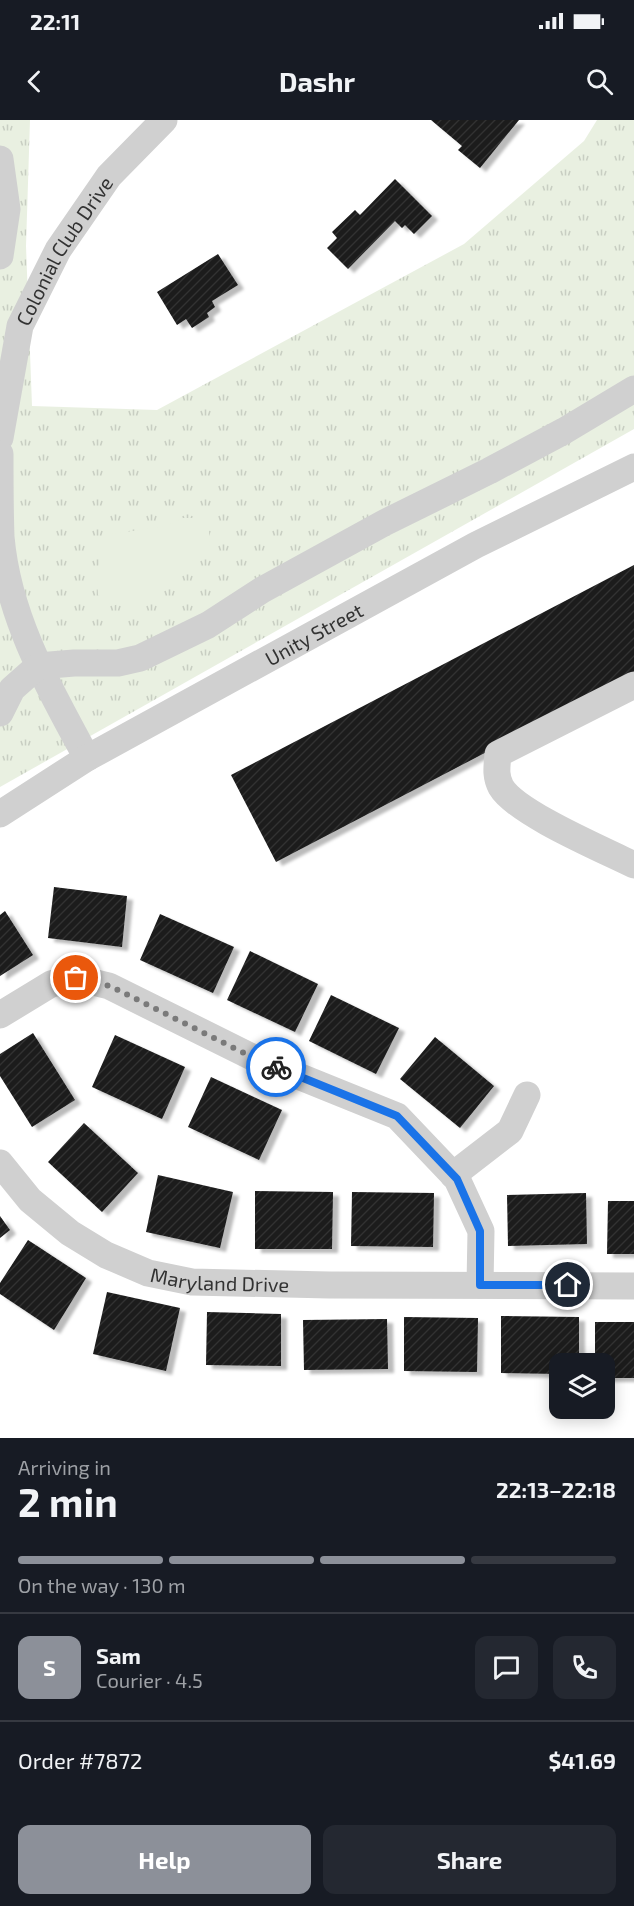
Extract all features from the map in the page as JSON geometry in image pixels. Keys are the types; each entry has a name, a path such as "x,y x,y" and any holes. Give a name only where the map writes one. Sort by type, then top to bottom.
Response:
{"street":[{"name":"Colonial Club Drive","path":"0,438 20,326 58,250 109,176 164,120"},
{"path":"0,159 8,209 0,256"},
{"path":"0,713 12,690 38,666 118,663 140,658 208,625 262,590 384,523 564,431 634,389"},
{"path":"0,454 1,537 11,590 23,630 38,666 87,758"},
{"name":"Unity Street","path":"0,814 87,758 476,545 634,467"},
{"path":"634,685 498,754 496,774 501,788 510,797 544,821 634,865"},
{"path":"0,1015 51,984 76,978 110,986 256,1059 397,1116 457,1179 480,1231 480,1285"},
{"path":"453,1175 510,1131 527,1095"},
{"name":"Maryland Drive","path":"0,1162 30,1200 70,1233 106,1255 148,1273 192,1282 329,1286 634,1286"}],"green space":[{"path":"0,120 30,120 26,246 32,406 157,410 464,244 584,141 597,120 634,120 634,429 0,787"},
{"path":"183,518 199,518 209,530 210,547 176,572 160,588 113,606 98,595 97,577 102,544 112,534 166,526"}],"building":[{"path":"431,120 519,120 480,168 458,150 462,146"},
{"path":"395,179 432,216 414,234 405,225 402,228 395,221 348,269 327,248 337,238 332,232 355,210 360,215"},
{"path":"218,254 238,285 212,301 215,307 207,313 209,317 192,328 186,319 177,325 157,292"},
{"path":"634,565 634,675 276,862 231,775"},
{"path":"54,887 127,896 122,947 48,938"},
{"path":"5,911 33,955 0,976 0,915"},
{"path":"160,914 234,947 213,993 140,960"},
{"path":"250,951 318,984 295,1032 227,1000"},
{"path":"331,995 399,1028 376,1074 309,1041"},
{"path":"33,1033 75,1100 32,1127 0,1076 0,1054"},
{"path":"115,1035 185,1067 162,1119 92,1087"},
{"path":"435,1037 494,1086 460,1128 400,1079"},
{"path":"211,1077 282,1110 259,1160 188,1127"},
{"path":"84,1123 138,1173 102,1212 48,1162"},
{"path":"158,1175 233,1192 220,1248 146,1232"},
{"path":"255,1191 333,1192 332,1249 255,1249"},
{"path":"352,1192 434,1193 433,1247 351,1246"},
{"path":"586,1193 587,1244 508,1246 507,1195"},
{"path":"608,1201 634,1201 634,1254 607,1254"},
{"path":"0,1216 10,1230 0,1238"},
{"path":"28,1240 86,1278 54,1330 0,1294 0,1283"},
{"path":"107,1292 180,1308 166,1371 93,1354"},
{"path":"207,1312 281,1314 281,1366 206,1365"},
{"path":"501,1316 579,1317 579,1353 549,1353 549,1374 501,1373"},
{"path":"404,1317 478,1318 477,1372 404,1371"},
{"path":"387,1319 388,1369 304,1370 303,1320"},
{"path":"595,1322 634,1322 634,1378 615,1378 615,1353 595,1353"}],"way so far":[{"path":"76,978 110,986 276,1067"}],"route":[{"path":"276,1067 397,1116 457,1179 480,1231 480,1285 568,1285"}]}
